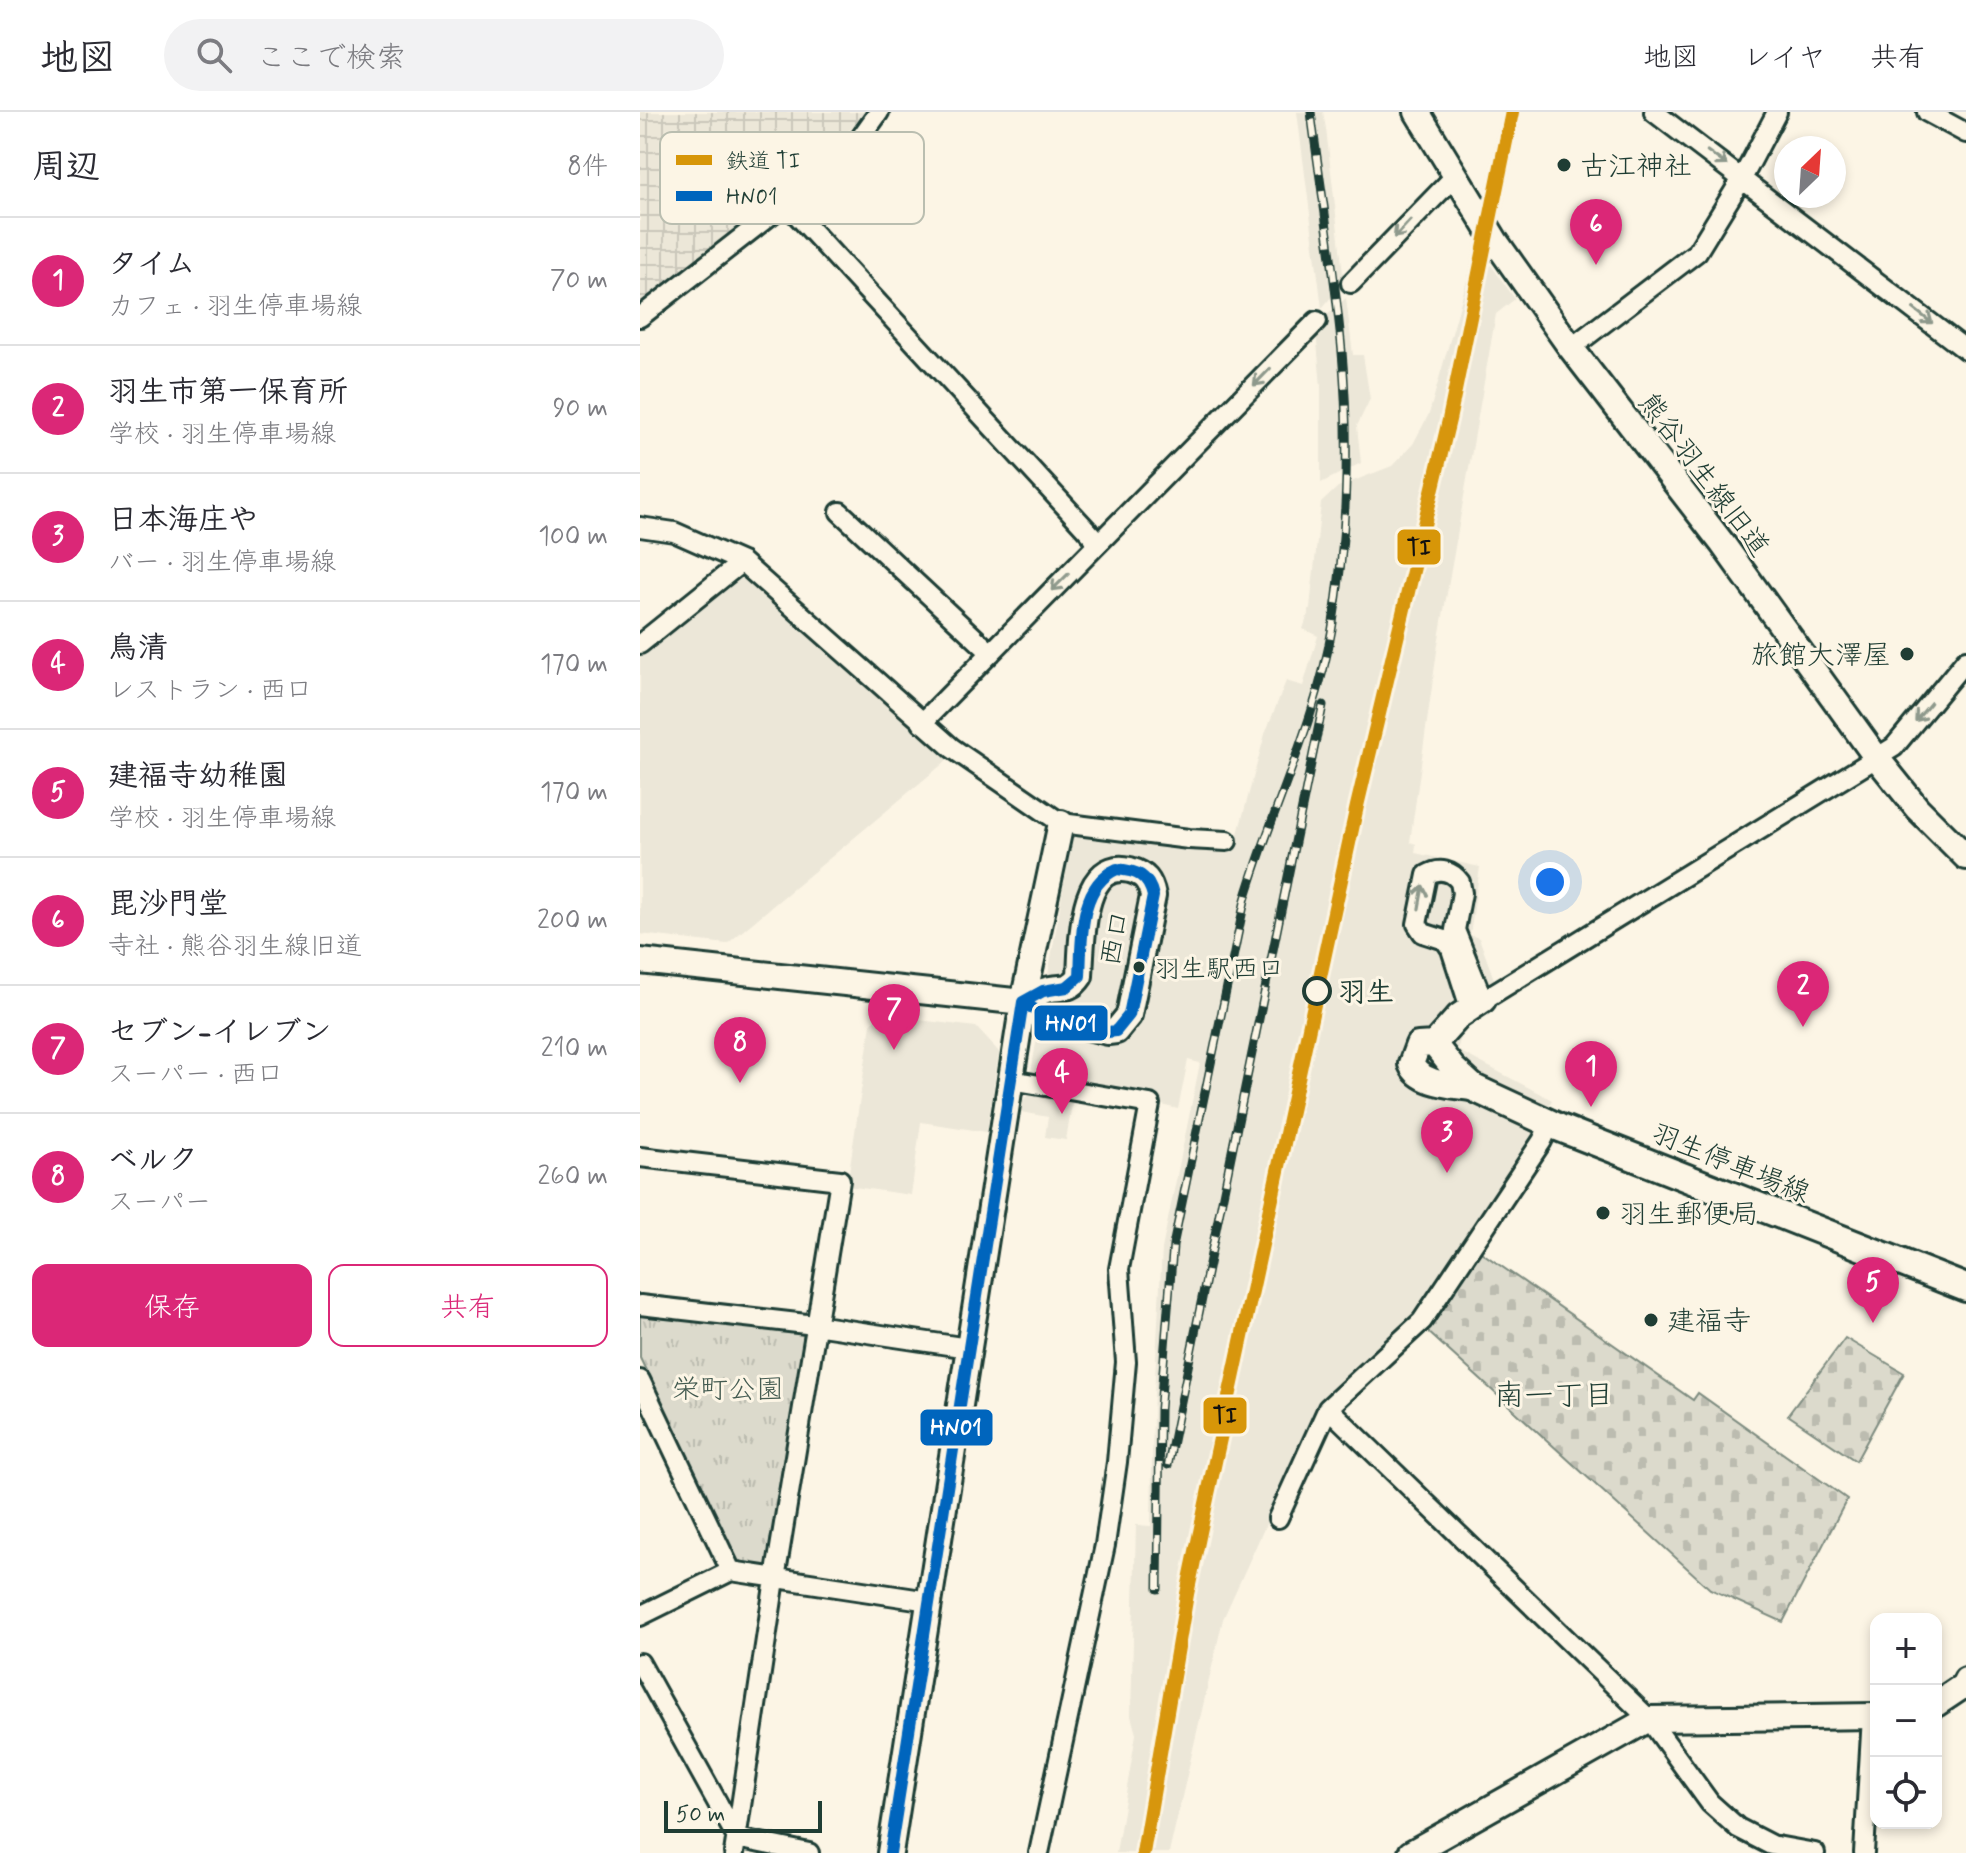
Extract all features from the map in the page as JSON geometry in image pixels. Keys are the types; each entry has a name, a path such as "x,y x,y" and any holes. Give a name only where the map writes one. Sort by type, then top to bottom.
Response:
{"main road":[{"name":"羽生停車場線","path":"1476,1089 1550,1124 1966,1288"}],"street":[{"path":"865,132 879,112"},
{"path":"1654,112 1966,350"},
{"path":"1571,348 1697,252 1743,177 1777,112"},
{"path":"1927,112 1966,133"},
{"name":"熊谷羽生線旧道","path":"1419,113 1496,242 1571,348 1722,543 1876,757 1917,808 1966,857"},
{"path":"1351,283 1455,176"},
{"path":"640,317 759,224"},
{"path":"805,224 1099,543"},
{"path":"922,723 1317,321"},
{"path":"840,512 991,653"},
{"path":"640,527 674,532 742,562 952,748 1061,823 1227,841"},
{"path":"640,644 742,562"},
{"path":"1476,1089 1417,1074 1411,1064 1418,1045 1434,1044 1477,1004 1894,747 1966,660"},
{"path":"890,1853 1023,1002 1061,823"},
{"name":"西口","path":"1117,869 1130,870 1151,882 1153,896 1129,1015 1123,1025 1116,1031 1094,1030 1046,1017 1023,1002 1046,989 1064,989 1077,982 1091,893 1102,874 1117,869"},
{"path":"1434,871 1453,874 1462,887 1455,930 1477,1004 1445,940 1423,933 1417,924 1424,881 1434,871"},
{"path":"640,961 1023,1002"},
{"path":"1011,1080 1150,1104 1119,1269 1126,1362 1117,1462 1105,1545 1039,1853"},
{"path":"1278,1518 1328,1408 1422,1321 1542,1141 1550,1124"},
{"path":"640,1157 840,1180 775,1579 736,1845"},
{"path":"640,1305 815,1325 968,1348"},
{"path":"640,1380 731,1571"},
{"path":"1328,1408 1649,1719 1710,1803 1738,1828 1771,1845 1815,1853"},
{"path":"640,1616 731,1571 929,1601"},
{"path":"640,1663 736,1845"},
{"path":"1942,1700 1963,1686 1966,1680"},
{"path":"1411,1853 1649,1719 1870,1716"},
{"path":"1864,1853 1871,1757"},
{"path":"736,1845 809,1853"}],"shaded area":[{"path":"640,112 864,112 847,132 660,132 660,224 744,224 640,304"},
{"path":"1297,112 1323,112 1326,129 1344,282 1322,308"},
{"path":"1477,245 1515,299 1496,314 1438,644 1410,842 1416,844 1415,853 1480,867 1470,935 1479,938 1495,982 1443,1019 1461,1037 1457,1050 1552,1100 1525,1152 1413,1323 1321,1403 1223,1619 1169,1853 1116,1853 1136,1734 1131,1716 1136,1525 1151,1526 1153,1414 1162,1249 1200,1063 1188,1060 1178,1109 1158,1104 1155,1095 1031,1072 1072,838 1077,833 1233,852 1265,734 1286,681 1303,686 1318,636 1303,629 1310,608 1321,503 1338,487 1392,466 1413,444 1429,414"},
{"path":"1346,298 1353,355 1363,355 1370,399 1357,426 1361,463 1321,483 1321,387 1316,331 1327,315"},
{"path":"741,570 951,757 727,944 640,934 640,651"},
{"path":"878,1015 976,1027 999,1052 987,1132 921,1122 911,1195 847,1186 871,1024"},
{"path":"1032,1091 1073,1098 1066,1140 1045,1137 1048,1117 1021,1112 1023,1100"}],"green space":[{"path":"1478,1250 1693,1400 1698,1393 1847,1499 1783,1622 1710,1589 1425,1329"},
{"name":"栄町公園","path":"640,1311 807,1329 769,1566 738,1564 640,1358"},
{"path":"1845,1338 1904,1373 1856,1461 1788,1415"}],"railway":[{"path":"1158,1589 1160,1409 1173,1246 1245,900 1305,732 1325,664 1341,561 1346,491 1342,352 1311,112"},
{"path":"1168,1465 1323,705"}],"rail line":[{"name":"TI","path":"1143,1853 1187,1594 1208,1494 1357,806 1449,420 1512,112"}],"transit line":[{"name":"HN01","path":"1117,869 1141,875 1153,896 1129,1015 1116,1031 1108,1032 1046,1017 1023,1002 1043,991 1067,987 1080,976 1082,931 1089,901 1104,877 1117,869"},
{"name":"HN01","path":"890,1853 1023,1002"}],"place":[{"name":"古江神社","path":"1564,165"},
{"name":"毘沙門堂","path":"1596,265"},
{"name":"旅館大澤屋","path":"1907,654"},
{"name":"羽生駅西口","path":"1139,967"},
{"name":"羽生","path":"1317,991"},
{"name":"羽生市第一保育所","path":"1803,1027"},
{"name":"セブン-イレブン","path":"894,1050"},
{"name":"ベルク","path":"740,1083"},
{"name":"タイム","path":"1591,1107"},
{"name":"鳥清","path":"1062,1114"},
{"name":"日本海庄や","path":"1447,1173"},
{"name":"羽生郵便局","path":"1603,1213"},
{"name":"建福寺","path":"1651,1320"},
{"name":"建福寺幼稚園","path":"1873,1323"}],"district":[{"name":"南一丁目","path":"1554,1395"}]}
